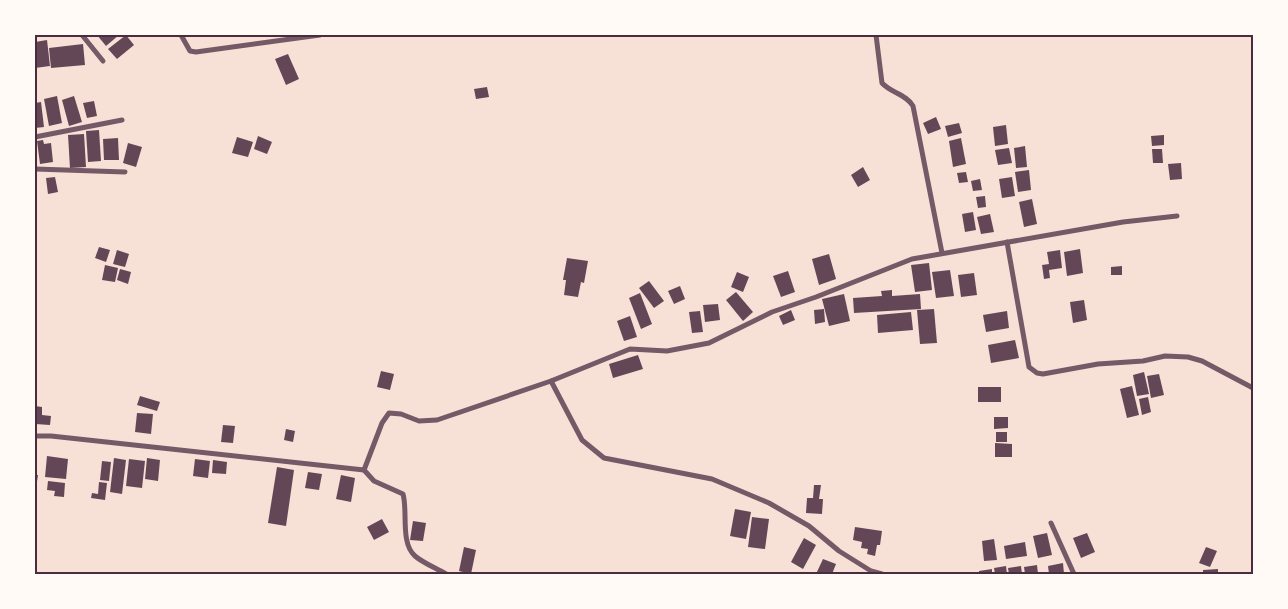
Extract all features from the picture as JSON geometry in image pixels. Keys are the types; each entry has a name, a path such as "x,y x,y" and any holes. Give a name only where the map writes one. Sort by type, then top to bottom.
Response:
{"street":[{"path":"82,35 103,61"},
{"path":"180,35 190,51 196,52 320,35"},
{"path":"876,35 882,83 887,89 909,100 913,106 942,253"},
{"path":"35,137 122,120"},
{"path":"35,169 125,172"},
{"path":"364,470 382,423 389,413 401,414 419,421 437,420 551,381 630,349 667,351 709,343 743,328 772,312 816,297 912,259 1123,222 1177,216"},
{"path":"1007,242 1029,367 1034,371 1043,374 1098,364 1143,361 1165,356 1188,357 1202,362 1253,388"},
{"path":"551,381 582,440 604,458 712,479 769,503 809,526 839,551 871,571 882,574"},
{"path":"35,436 51,436 364,470 374,481 403,494 407,542 410,550 414,556 446,574"},
{"path":"1051,523 1074,574"}],"building":[{"path":"97,35 119,35 106,46"},
{"path":"126,35 134,45 117,59 108,49"},
{"path":"47,40 50,66 35,68 35,42"},
{"path":"83,44 85,65 51,68 49,48"},
{"path":"288,54 299,79 286,85 275,59"},
{"path":"487,87 489,97 476,99 474,89"},
{"path":"57,96 62,123 49,126 44,99"},
{"path":"74,96 82,122 69,126 62,100"},
{"path":"94,101 97,116 87,118 83,103"},
{"path":"41,102 44,127 35,128 35,103"},
{"path":"936,117 941,129 928,134 923,123"},
{"path":"959,123 962,133 948,137 945,126"},
{"path":"1006,125 1008,144 995,146 993,127"},
{"path":"99,130 101,161 88,162 86,131"},
{"path":"84,134 86,167 70,168 68,135"},
{"path":"1164,135 1164,145 1152,146 1151,136"},
{"path":"258,136 272,142 267,154 254,149"},
{"path":"237,137 253,142 248,157 232,153"},
{"path":"118,138 119,160 104,160 103,139"},
{"path":"961,138 966,164 953,167 949,141"},
{"path":"43,140 44,144 51,143 53,162 40,164 37,141"},
{"path":"128,143 142,147 136,167 123,163"},
{"path":"1025,146 1027,167 1016,168 1014,148"},
{"path":"1009,148 1012,163 998,165 995,150"},
{"path":"1152,149 1162,149 1163,163 1153,163"},
{"path":"1181,163 1182,179 1170,180 1168,164"},
{"path":"863,167 870,180 858,187 851,175"},
{"path":"1029,170 1031,190 1018,192 1015,172"},
{"path":"966,172 968,182 959,183 957,173"},
{"path":"55,177 58,192 48,194 46,178"},
{"path":"1012,177 1015,196 1002,198 999,179"},
{"path":"980,179 982,190 973,191 971,181"},
{"path":"985,196 986,207 978,208 976,197"},
{"path":"1032,199 1037,224 1024,227 1019,202"},
{"path":"973,212 976,230 965,232 962,214"},
{"path":"990,214 994,232 981,234 977,217"},
{"path":"99,247 110,250 106,262 95,258"},
{"path":"1080,249 1083,273 1067,276 1064,252"},
{"path":"117,250 129,254 125,267 113,264"},
{"path":"1060,250 1062,268 1049,270 1050,278 1044,279 1042,265 1049,264 1047,252"},
{"path":"829,254 836,279 819,285 812,259"},
{"path":"567,258 588,261 584,283 581,282 578,297 564,295 566,280 563,280"},
{"path":"929,263 932,290 915,292 911,265"},
{"path":"105,265 118,268 115,282 102,280"},
{"path":"1122,266 1122,275 1111,275 1111,267"},
{"path":"120,269 131,272 128,284 117,280"},
{"path":"950,270 954,296 936,298 932,272"},
{"path":"788,271 795,292 781,297 773,276"},
{"path":"737,272 749,277 743,292 731,287"},
{"path":"974,273 977,295 961,297 958,275"},
{"path":"649,281 664,301 654,308 639,288"},
{"path":"680,286 685,299 674,304 668,291"},
{"path":"892,290 892,296 920,294 921,309 854,313 853,298 882,296 881,291"},
{"path":"736,292 753,312 743,321 726,300"},
{"path":"640,293 652,324 641,329 629,298"},
{"path":"844,294 850,321 829,326 822,299"},
{"path":"1084,300 1087,320 1073,323 1070,302"},
{"path":"718,304 720,320 705,322 703,305"},
{"path":"824,309 825,322 815,324 814,310"},
{"path":"934,309 937,343 920,344 917,310"},
{"path":"791,310 795,320 783,325 779,316"},
{"path":"700,311 703,332 692,333 689,312"},
{"path":"1007,311 1009,328 986,332 983,315"},
{"path":"911,312 913,330 878,333 877,315"},
{"path":"630,316 637,337 624,341 617,321"},
{"path":"1015,340 1019,358 991,363 988,345"},
{"path":"638,355 643,369 613,378 609,364"},
{"path":"381,371 394,374 390,390 377,387"},
{"path":"1144,372 1149,394 1137,396 1133,375"},
{"path":"1159,374 1164,395 1151,398 1147,376"},
{"path":"1132,386 1139,415 1127,418 1120,389"},
{"path":"978,387 1001,387 1001,402 978,402"},
{"path":"140,396 160,402 157,411 137,405"},
{"path":"1148,397 1151,412 1142,415 1139,399"},
{"path":"35,406 42,407 42,415 51,416 50,425 35,424"},
{"path":"137,413 153,414 151,434 135,432"},
{"path":"994,417 1008,417 1008,428 994,429"},
{"path":"223,425 235,426 233,443 221,442"},
{"path":"286,429 295,431 293,442 284,440"},
{"path":"996,432 1007,432 1007,442 996,442"},
{"path":"995,443 1012,444 1012,457 995,457"},
{"path":"47,456 68,459 66,479 45,477"},
{"path":"114,458 126,460 122,494 110,492"},
{"path":"147,458 160,460 158,481 145,479"},
{"path":"129,459 145,461 142,488 126,486"},
{"path":"195,459 210,461 208,478 193,476"},
{"path":"213,460 227,462 226,474 212,473"},
{"path":"102,461 111,462 109,481 100,480"},
{"path":"277,467 294,470 286,526 268,523"},
{"path":"308,472 322,474 319,490 305,488"},
{"path":"35,475 38,475 36,488 35,488"},
{"path":"341,475 355,478 351,502 336,499"},
{"path":"48,481 65,483 64,497 54,496 55,491 47,490"},
{"path":"99,482 107,483 105,500 91,498 92,493 98,494"},
{"path":"814,485 821,485 819,499 823,499 822,514 806,513 807,498 813,498"},
{"path":"735,509 751,512 746,539 730,536"},
{"path":"752,517 769,519 765,549 748,547"},
{"path":"382,519 389,532 374,540 367,527"},
{"path":"413,521 426,523 423,541 410,540"},
{"path":"855,527 882,531 880,545 877,545 875,556 867,554 868,549 861,548 862,542 853,540"},
{"path":"1047,533 1052,555 1038,558 1033,536"},
{"path":"1087,533 1095,552 1081,558 1073,538"},
{"path":"804,538 816,545 803,569 791,562"},
{"path":"994,539 997,560 984,561 982,541"},
{"path":"1025,542 1027,556 1006,559 1004,546"},
{"path":"464,547 476,550 471,574 459,571"},
{"path":"1206,547 1217,551 1210,567 1199,563"},
{"path":"823,559 836,564 832,574 816,574"},
{"path":"1063,563 1064,574 1049,574 1048,566"},
{"path":"1037,565 1038,574 1025,574 1024,567"},
{"path":"1006,566 1007,574 995,574 994,568"},
{"path":"1021,566 1022,574 1009,574 1008,568"},
{"path":"992,569 992,574 979,574 979,571"},
{"path":"1218,569 1218,574 1203,574 1203,570"}]}
